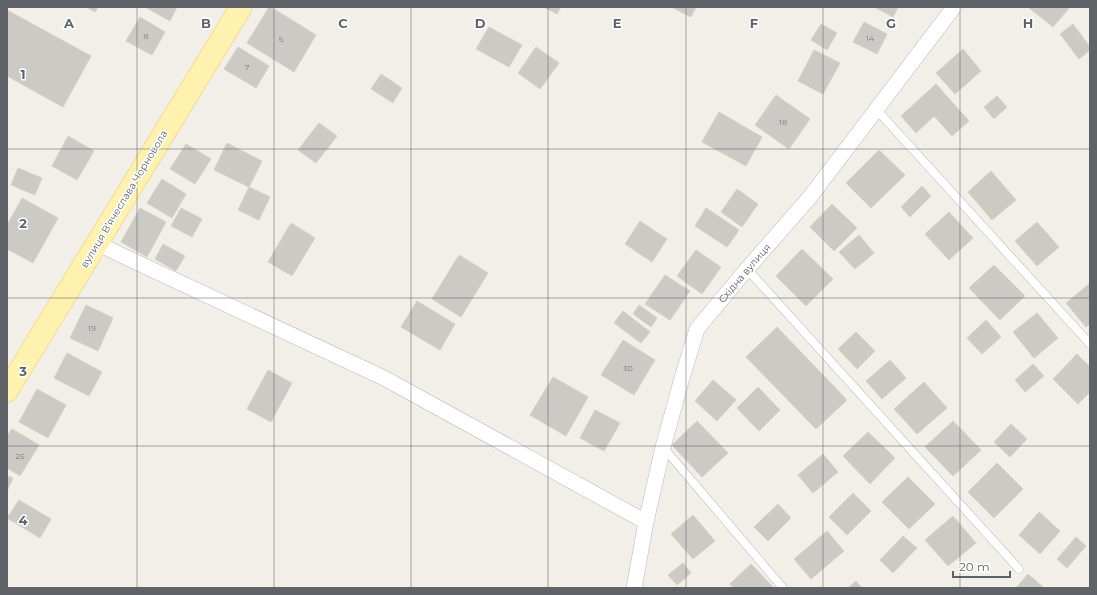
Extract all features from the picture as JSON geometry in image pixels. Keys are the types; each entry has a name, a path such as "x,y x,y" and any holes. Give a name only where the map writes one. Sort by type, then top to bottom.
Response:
{"main road":[{"name":"вулиця Вʼячеслава Чорновола","path":"7,391 240,7"}],"street":[{"name":"Східна вулиця","path":"634,588 646,522 663,447 697,329 810,196 954,7"},
{"path":"97,243 384,378 646,522"}],"lane":[{"path":"876,109 1090,344"},
{"path":"747,269 1019,569"},
{"path":"663,447 783,588"}],"building":[{"path":"86,7 98,7 95,12"},
{"path":"145,7 177,7 170,21"},
{"path":"269,7 316,35 294,72 247,43"},
{"path":"544,7 561,7 557,14"},
{"path":"671,7 696,7 691,17"},
{"path":"874,7 898,7 893,17"},
{"path":"1028,7 1070,7 1053,27"},
{"path":"7,10 91,56 63,107 7,76"},
{"path":"140,17 165,32 152,55 126,41"},
{"path":"864,22 887,34 877,54 853,42"},
{"path":"821,24 837,33 827,50 811,40"},
{"path":"1073,24 1090,47 1090,50 1079,59 1060,34"},
{"path":"489,27 522,45 509,67 476,49"},
{"path":"238,47 269,66 256,88 224,69"},
{"path":"536,47 559,63 540,89 518,73"},
{"path":"963,49 981,71 955,94 936,73"},
{"path":"814,50 840,63 823,94 798,81"},
{"path":"381,74 402,88 393,103 371,89"},
{"path":"936,84 969,121 952,136 934,116 916,133 901,116"},
{"path":"776,95 810,119 789,149 755,125"},
{"path":"997,96 1007,107 994,119 984,107"},
{"path":"719,112 762,137 746,166 702,142"},
{"path":"319,123 337,136 316,163 298,150"},
{"path":"68,136 94,151 77,180 52,166"},
{"path":"227,143 262,161 249,187 214,170"},
{"path":"186,144 211,159 195,184 170,169"},
{"path":"879,150 905,175 871,208 846,183"},
{"path":"18,168 42,178 35,195 11,185"},
{"path":"991,171 1016,200 992,220 968,192"},
{"path":"162,179 186,194 172,218 147,203"},
{"path":"922,186 931,196 910,217 901,207"},
{"path":"249,187 270,197 259,220 238,210"},
{"path":"737,189 758,204 742,227 721,212"},
{"path":"22,198 58,218 33,263 7,249 7,225"},
{"path":"832,204 857,228 834,251 810,227"},
{"path":"140,208 166,222 147,257 121,242"},
{"path":"181,208 202,219 192,237 171,226"},
{"path":"706,208 739,230 727,247 695,226"},
{"path":"949,212 973,238 949,260 925,234"},
{"path":"640,221 667,239 652,262 625,244"},
{"path":"1037,222 1059,247 1037,266 1015,241"},
{"path":"291,223 315,238 292,276 268,262"},
{"path":"859,235 874,253 855,269 839,252"},
{"path":"163,244 185,256 176,271 155,259"},
{"path":"802,249 833,279 806,306 776,276"},
{"path":"696,250 721,267 702,294 677,276"},
{"path":"459,255 488,273 461,317 432,299"},
{"path":"994,265 1025,296 1000,320 969,288"},
{"path":"665,275 690,291 670,320 645,304"},
{"path":"1089,284 1090,324 1086,327 1066,303"},
{"path":"417,301 455,324 440,350 401,327"},
{"path":"86,305 113,318 98,351 70,338"},
{"path":"639,305 657,318 651,327 633,314"},
{"path":"623,311 650,332 641,343 614,323"},
{"path":"1037,313 1058,338 1034,358 1013,332"},
{"path":"986,320 1001,337 982,354 967,338"},
{"path":"777,327 847,400 816,429 746,357"},
{"path":"856,332 875,351 857,369 838,349"},
{"path":"623,340 655,360 634,395 601,375"},
{"path":"67,353 102,372 89,396 54,378"},
{"path":"1077,354 1090,367 1090,392 1078,404 1053,379"},
{"path":"890,360 906,378 882,399 866,381"},
{"path":"1033,364 1044,376 1025,392 1015,380"},
{"path":"268,370 292,383 271,422 247,409"},
{"path":"553,377 588,397 566,436 530,415"},
{"path":"713,380 736,400 717,421 695,401"},
{"path":"924,382 947,408 917,434 894,409"},
{"path":"758,387 780,410 759,431 737,408"},
{"path":"37,389 66,405 48,438 19,422"},
{"path":"595,410 620,423 604,451 580,438"},
{"path":"697,421 728,453 702,477 672,445"},
{"path":"953,421 981,450 953,476 925,447"},
{"path":"1011,424 1027,439 1010,457 994,442"},
{"path":"12,429 39,445 20,476 7,468 7,436"},
{"path":"868,432 895,458 870,484 843,456"},
{"path":"823,454 838,472 813,493 798,475"},
{"path":"997,463 1023,489 994,518 968,492"},
{"path":"7,476 13,478 7,491"},
{"path":"908,477 935,504 909,529 882,502"},
{"path":"853,493 871,511 847,535 829,517"},
{"path":"19,500 51,519 40,538 7,518"},
{"path":"778,504 791,518 768,541 754,527"},
{"path":"1039,512 1060,531 1040,554 1019,535"},
{"path":"693,515 715,541 693,559 671,534"},
{"path":"953,516 976,543 948,566 925,540"},
{"path":"827,531 844,551 811,579 794,559"},
{"path":"903,536 917,548 893,573 880,560"},
{"path":"1076,537 1086,546 1067,568 1057,559"},
{"path":"683,563 691,573 677,585 668,575"},
{"path":"751,564 774,588 734,588 730,584"},
{"path":"1028,574 1044,588 1016,588"},
{"path":"856,581 862,588 848,588"}]}
